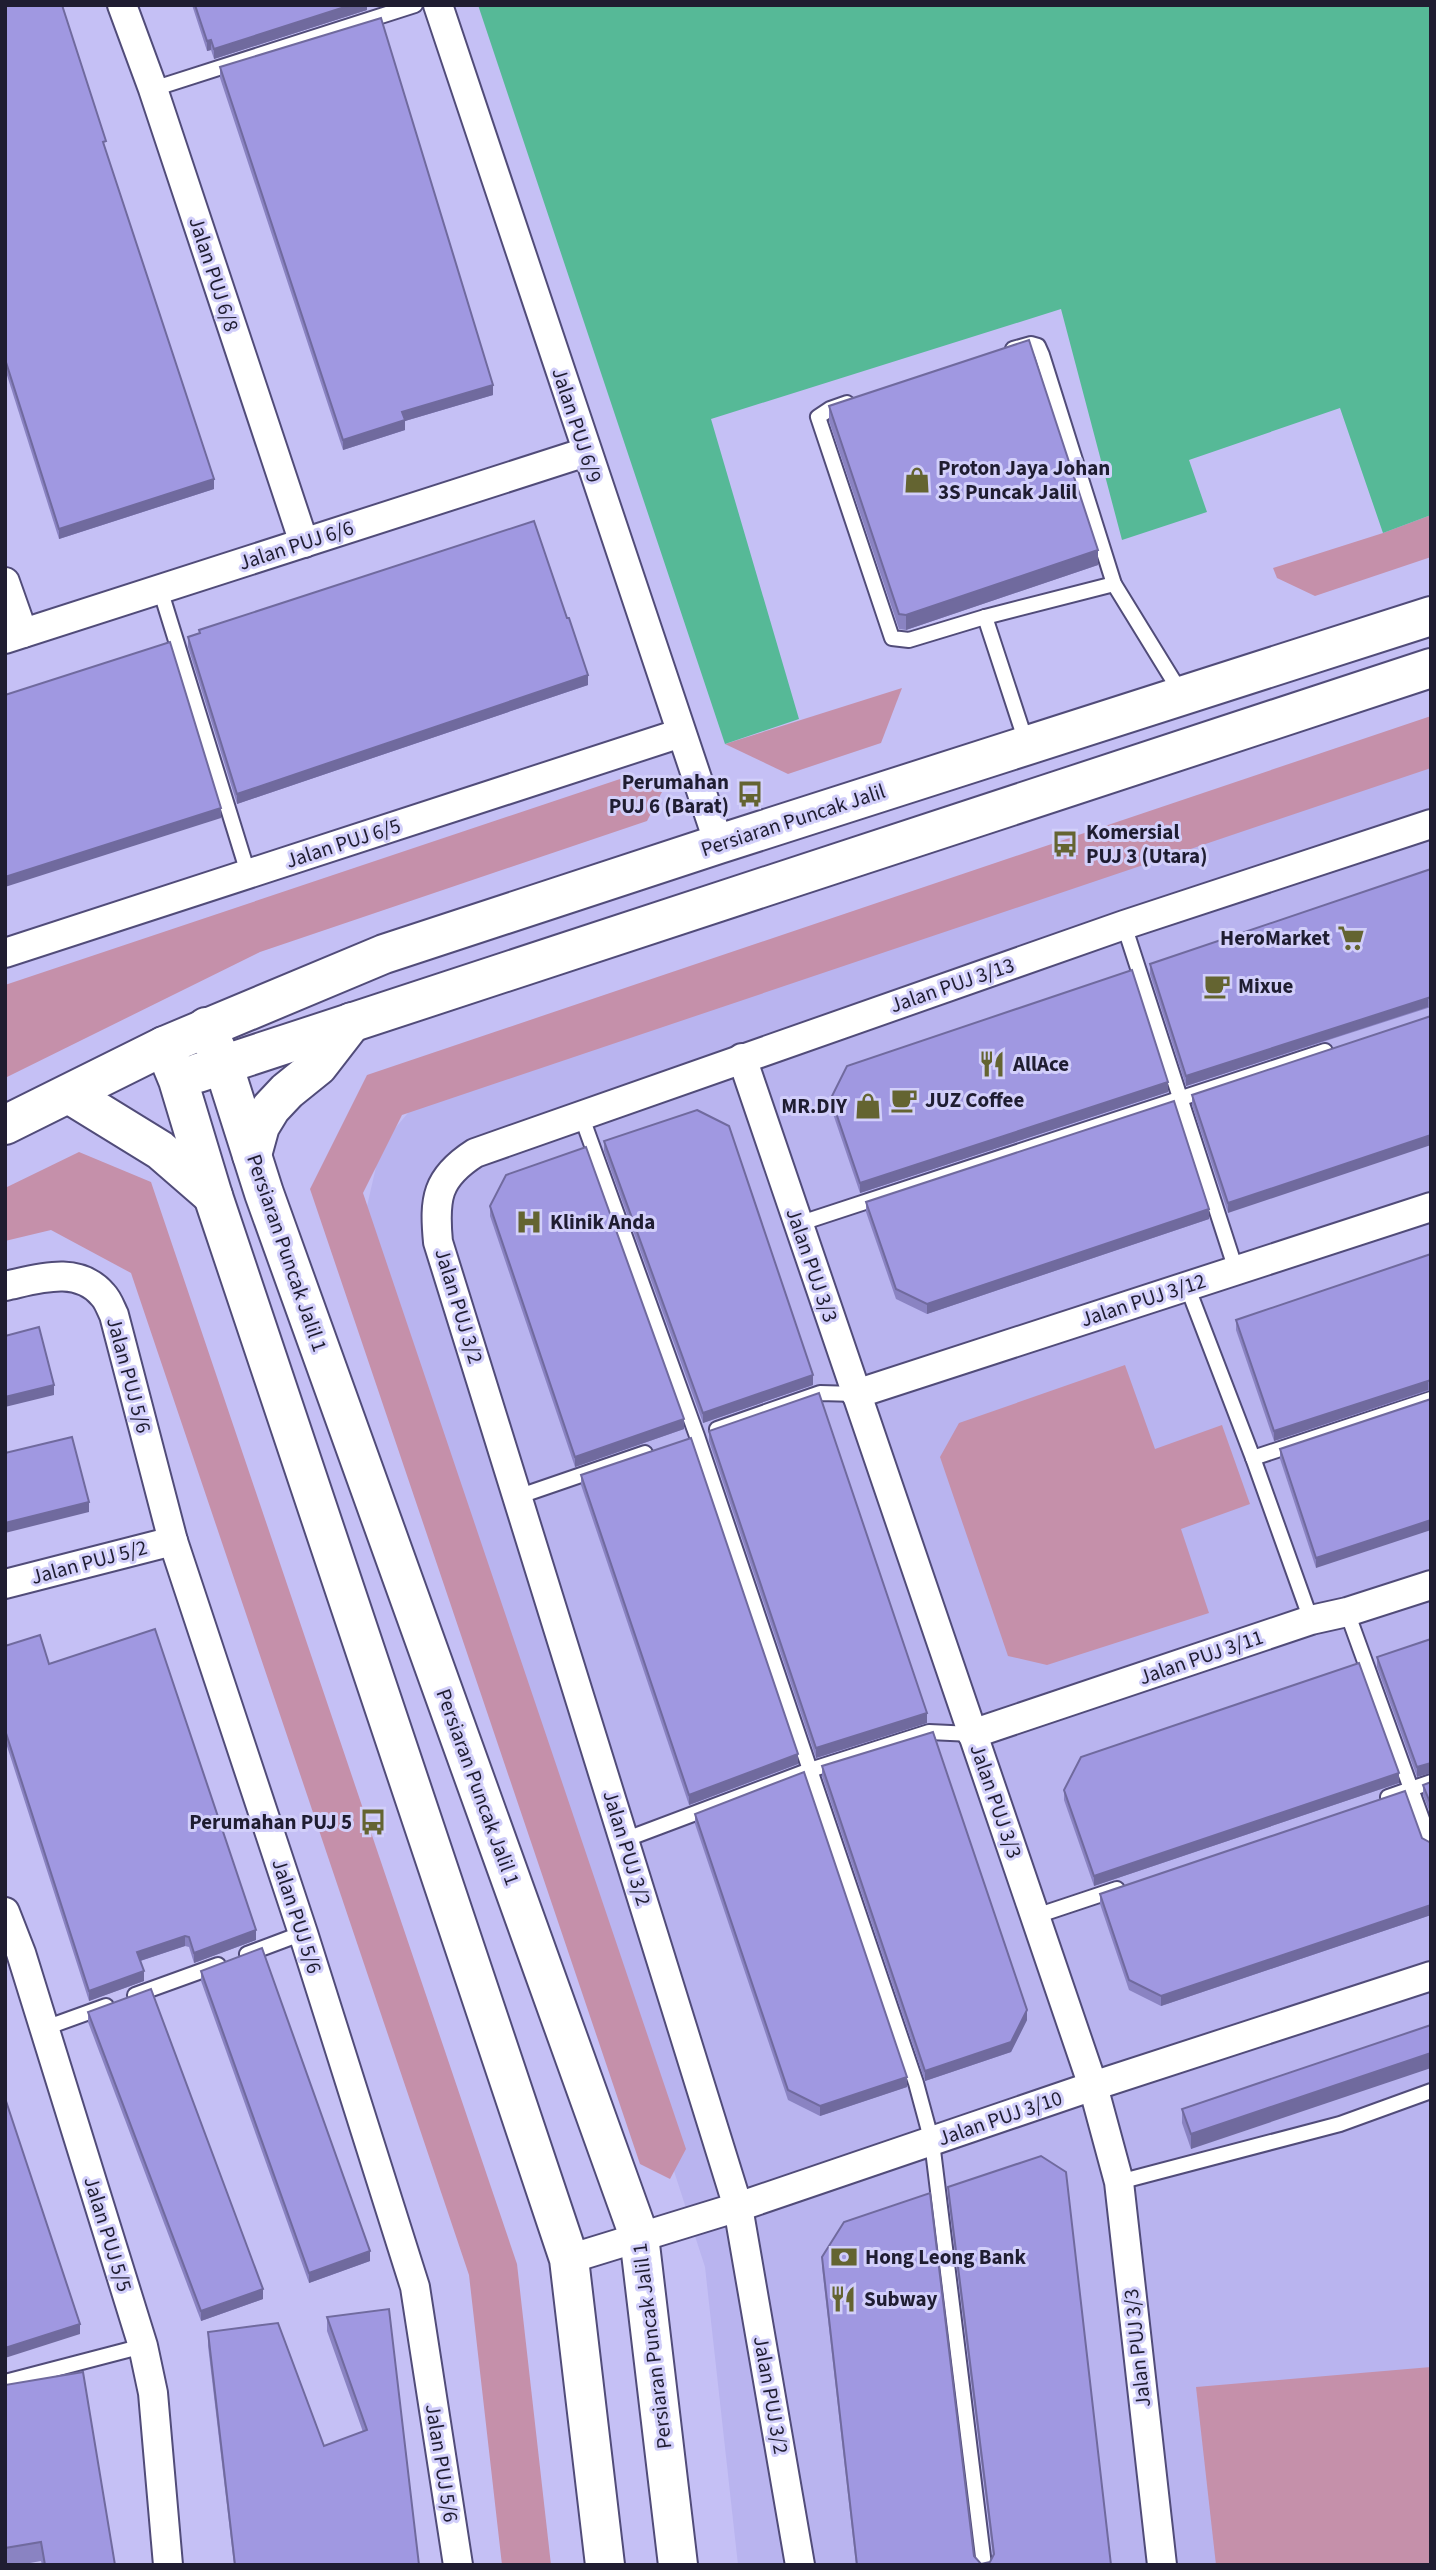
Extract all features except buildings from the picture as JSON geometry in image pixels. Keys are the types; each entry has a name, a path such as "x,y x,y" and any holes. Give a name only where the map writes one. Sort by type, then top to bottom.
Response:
{"main road":[{"name":"Persiaran Puncak Jalil","path":"171,1063 206,1027 384,954 1431,616"},
{"path":"5,1125 73,1091 171,1063 223,1064 1431,668"},
{"path":"252,1155 260,1126 271,1108 318,1066 352,1022"},
{"name":"Persiaran Puncak Jalil 1","path":"206,1027 223,1064 252,1155 639,2236 678,2565"},
{"path":"171,1063 213,1196 569,2259 605,2565"},
{"path":"73,1091 160,1150 213,1196"}],"street":[{"name":"Jalan PUJ 6/8","path":"122,5 153,89 304,543"},
{"name":"Jalan PUJ 6/9","path":"438,5 719,844"},
{"name":"Jalan PUJ 6/6","path":"14,636 586,452"},
{"path":"5,582 14,636"},
{"name":"Jalan PUJ 6/5","path":"5,953 681,733"},
{"name":"Jalan PUJ 3/13","path":"475,1153 1124,925 1431,824"},
{"name":"Jalan PUJ 3/3","path":"741,1058 1093,2086 1119,2182 1162,2565"},
{"name":"Jalan PUJ 3/2","path":"475,1153 456,1166 441,1186 436,1213 438,1242 738,2207 800,2565"},
{"name":"Jalan PUJ 3/12","path":"856,1394 1431,1207"},
{"name":"Jalan PUJ 5/6","path":"5,1286 48,1276 69,1276 89,1284 104,1295 114,1315 173,1541 303,1933 415,2287 458,2565"},
{"name":"Jalan PUJ 5/2","path":"5,1584 173,1541"},
{"name":"Jalan PUJ 3/11","path":"972,1734 1311,1620 1347,1612 1431,1585"},
{"name":"Jalan PUJ 5/5","path":"5,1912 45,2028 143,2346 152,2393 168,2565"},
{"name":"Jalan PUJ 3/10","path":"569,2259 738,2207 1093,2086 1431,1976"}],"lane":[{"path":"153,89 415,5"},
{"path":"993,356 1031,344 1038,346 1114,584 1182,696"},
{"path":"855,401 830,409 818,417 892,638 909,640 985,617 1114,584"},
{"path":"160,589 248,873"},
{"path":"985,617 1027,745"},
{"path":"1124,925 1236,1270"},
{"path":"798,1224 1338,1047"},
{"path":"581,1115 690,1438 810,1770 916,2083 932,2142 984,2565"},
{"path":"1187,1286 1311,1620"},
{"path":"690,1438 820,1393 856,1394"},
{"path":"1253,1458 1431,1399"},
{"path":"517,1497 658,1449"},
{"path":"1347,1612 1431,1844"},
{"path":"624,1840 810,1770 929,1732 972,1734"},
{"path":"1372,1802 1431,1782"},
{"path":"1036,1916 1126,1886"},
{"path":"45,2028 303,1933"},
{"path":"1119,2182 1340,2124 1431,2091"},
{"path":"5,2382 143,2346"}],"shaded area":[{"path":"478,5 1431,5 1431,515 1383,533 1340,408 1189,460 1207,512 1122,540 1061,309 711,419 799,719 725,744"},
{"path":"1431,515 1431,557 1315,596 1277,578 1273,568 1383,533"},
{"path":"902,688 881,743 788,774 725,744"},
{"path":"1431,716 1431,768 402,1115 363,1193 686,2149 670,2179 640,2164 310,1189 367,1075"},
{"path":"1431,761 1431,2565 738,2565 705,2267 365,1215 381,1145 418,1101"},
{"path":"632,775 663,790 647,821 260,952 5,1078 5,985"},
{"path":"79,1152 151,1182 517,2264 551,2565 502,2565 469,2275 131,1273 51,1230 5,1241 5,1188"},
{"path":"1125,1365 1155,1449 1222,1425 1250,1504 1181,1529 1209,1613 1047,1665 1008,1656 940,1457 959,1423"},
{"path":"1431,2367 1431,2565 1216,2565 1196,2387"}],"place":[{"name":"Proton Jaya Johan 3S Puncak Jalil","path":"917,480"},
{"name":"Perumahan PUJ 6 (Barat)","path":"750,794"},
{"name":"Komersial PUJ 3 (Utara)","path":"1065,844"},
{"name":"HeroMarket","path":"1351,938"},
{"name":"Mixue","path":"1217,986"},
{"name":"AllAce","path":"992,1064"},
{"name":"JUZ Coffee","path":"904,1100"},
{"name":"MR.DIY","path":"868,1106"},
{"name":"Klinik Anda","path":"529,1222"},
{"name":"Perumahan PUJ 5","path":"373,1822"},
{"name":"Hong Leong Bank","path":"844,2257"},
{"name":"Subway","path":"843,2299"}]}
